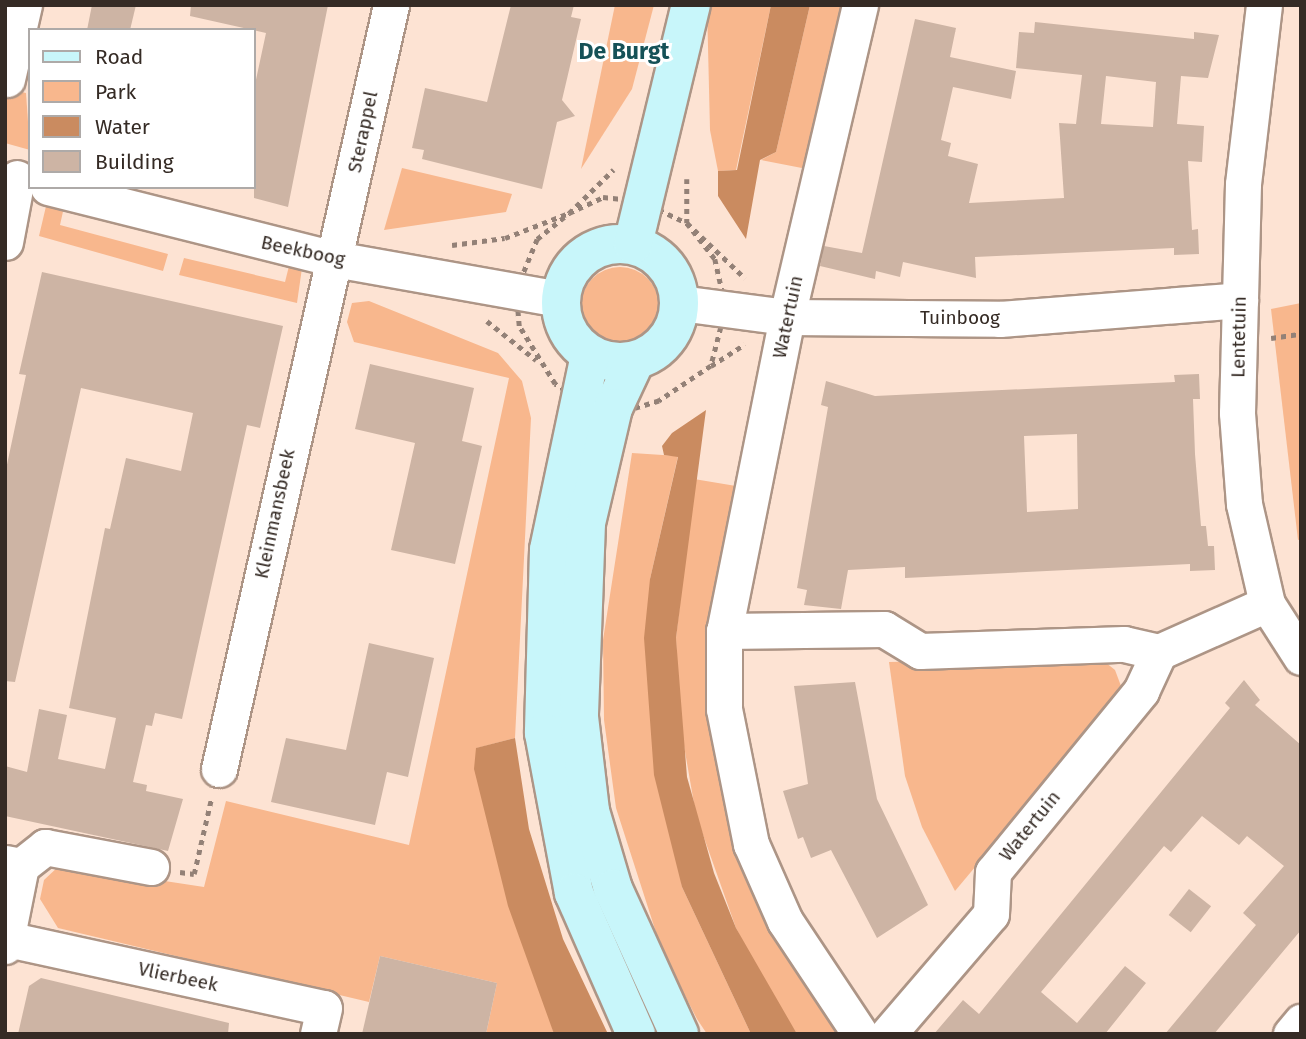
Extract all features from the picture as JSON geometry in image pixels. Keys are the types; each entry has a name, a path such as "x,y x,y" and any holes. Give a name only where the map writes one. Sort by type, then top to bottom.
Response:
{"street":[{"path":"7,79 24,5"},
{"name":"Sterappel","path":"335,259 391,5"},
{"path":"633,244 641,201 691,5"},
{"name":"Watertuin","path":"860,5 787,317 724,631 724,709 751,844 785,921 860,1034"},
{"name":"Lentetuin","path":"1264,5 1243,184 1237,413 1244,504 1267,604 1301,657"},
{"path":"5,242 25,180"},
{"name":"Beekboog","path":"60,189 335,259 560,299"},
{"path":"636,1034 574,893 544,733 549,550 597,405 635,361 668,339 680,303 666,265 633,244 602,246 576,262 560,299 568,331 590,355 597,405 586,523 579,717 590,811 613,889 679,1034"},
{"name":"Kleinmansbeek","path":"219,769 335,259"},
{"name":"Tuinboog","path":"680,303 787,317 1000,319 1240,300"},
{"path":"590,355 635,361"},
{"path":"724,631 884,629 920,650 1124,644 1159,652 1267,604"},
{"name":"Watertuin","path":"888,1034 991,915 993,872 1141,691 1159,652"},
{"path":"6,943 13,865 45,847 151,867"},
{"name":"Vlierbeek","path":"6,943 324,1008 318,1034"},
{"path":"1291,1034 1301,1022"}],"path":[{"path":"536,360 519,326 516,290 537,239 569,213 616,164"},
{"path":"687,169 687,223 715,259 726,308 711,366"},
{"path":"439,246 505,238 603,197 641,201 687,223 787,317 659,401 626,411 597,405 555,384 536,360 497,326 472,316"},
{"path":"1264,339 1301,334"},
{"path":"151,867 194,874 219,769"}],"green space":[{"path":"615,5 654,5 632,89 581,169"},
{"path":"707,5 771,5 736,170 718,171 710,130"},
{"path":"810,5 843,5 807,169 761,160 776,152"},
{"path":"5,88 26,93 28,149 5,143"},
{"path":"402,168 512,194 506,212 384,230"},
{"path":"47,202 64,207 60,225 168,254 163,271 39,236"},
{"path":"184,258 285,282 289,266 302,268 297,303 179,275"},
{"path":"620,267 635,270 648,278 656,291 659,306 656,321 648,334 635,342 620,345 605,342 592,334 584,321 581,306 584,291 592,278 605,270"},
{"path":"369,301 498,353 522,381 531,418 515,738 477,748 554,1034 486,1034 497,983 380,956 369,1002 58,928 40,899 44,880 60,865 204,887 226,801 409,845 509,378 354,342 347,322 352,303"},
{"path":"1301,303 1301,539 1298,540 1271,309"},
{"path":"632,453 678,456 650,579 682,887 751,1034 707,1034 697,1019 662,951 616,808 604,720 603,640"},
{"path":"694,479 736,486 715,591 767,913 841,1034 797,1034 768,992 736,928 696,815 679,717 676,638"},
{"path":"1100,658 1115,670 1121,686 1110,706 955,891 922,827 905,776 889,662"}],"water":[{"path":"771,5 810,5 776,152 760,160 746,239 718,196 718,171 737,170"},
{"path":"706,410 676,638 687,777 714,873 736,928 797,1034 751,1034 682,887 654,775 644,638 650,579 678,457 664,455 662,446 672,433"},
{"path":"515,738 529,829 563,939 608,1034 554,1034 508,906 474,769 476,748"}],"building":[{"path":"92,5 136,5 130,28 87,28"},
{"path":"191,5 328,5 288,207 254,198 256,80 266,33 256,31 256,28 244,28 190,16"},
{"path":"511,5 574,5 571,17 581,19 562,100 575,116 557,122 542,189 422,159 424,150 412,148 425,88 487,102"},
{"path":"915,19 956,28 950,57 1016,71 1011,99 953,87 941,140 951,143 948,156 978,164 969,203 1064,198 1059,123 1076,124 1082,75 1016,68 1019,32 1034,33 1035,22 1194,39 1194,32 1219,35 1208,78 1181,76 1177,124 1204,126 1202,162 1188,161 1192,230 1198,229 1199,254 1174,255 1174,248 975,257 976,278 903,262 900,277 876,271 875,279 820,266 824,246 862,253","holes":["1106,76 1156,82 1153,127 1101,124"]},
{"path":"42,272 283,326 260,428 247,425 182,719 155,713 152,726 146,725 133,782 147,785 146,791 183,799 168,851 5,816 5,766 27,772 39,709 67,715 58,759 105,769 116,718 69,708 105,528 110,529 126,458 181,471 193,413 81,388 15,682 5,681 5,474 26,375 19,374"},
{"path":"370,364 474,388 462,441 482,446 455,564 391,550 415,443 355,429"},
{"path":"1199,374 1200,399 1193,399 1195,454 1201,526 1206,526 1208,546 1214,546 1215,570 1190,571 1190,564 905,578 905,567 848,570 841,609 804,605 807,590 797,588 828,407 821,405 826,381 875,396 1175,382 1174,375","holes":["1077,434 1078,509 1027,512 1024,436"]},
{"path":"369,643 434,658 408,777 387,772 375,825 271,802 286,738 346,750"},
{"path":"1244,680 1260,700 1255,705 1301,745 1301,930 1214,1034 1165,1034 1256,925 1243,913 1284,866 1247,836 1239,845 1202,816 1171,852 1164,846 1041,992 1077,1023 1125,966 1146,983 1105,1034 934,1034 963,1000 979,1014 1230,708 1225,703"},
{"path":"855,682 877,799 928,905 877,938 831,850 811,858 803,837 798,839 783,791 808,784 794,686"},
{"path":"1189,889 1211,906 1191,932 1169,915"},
{"path":"380,956 497,983 486,1034 362,1034"},
{"path":"41,978 229,1023 228,1034 18,1034 29,986"}],"district":[{"name":"De Burgt","path":"624,51"}]}
